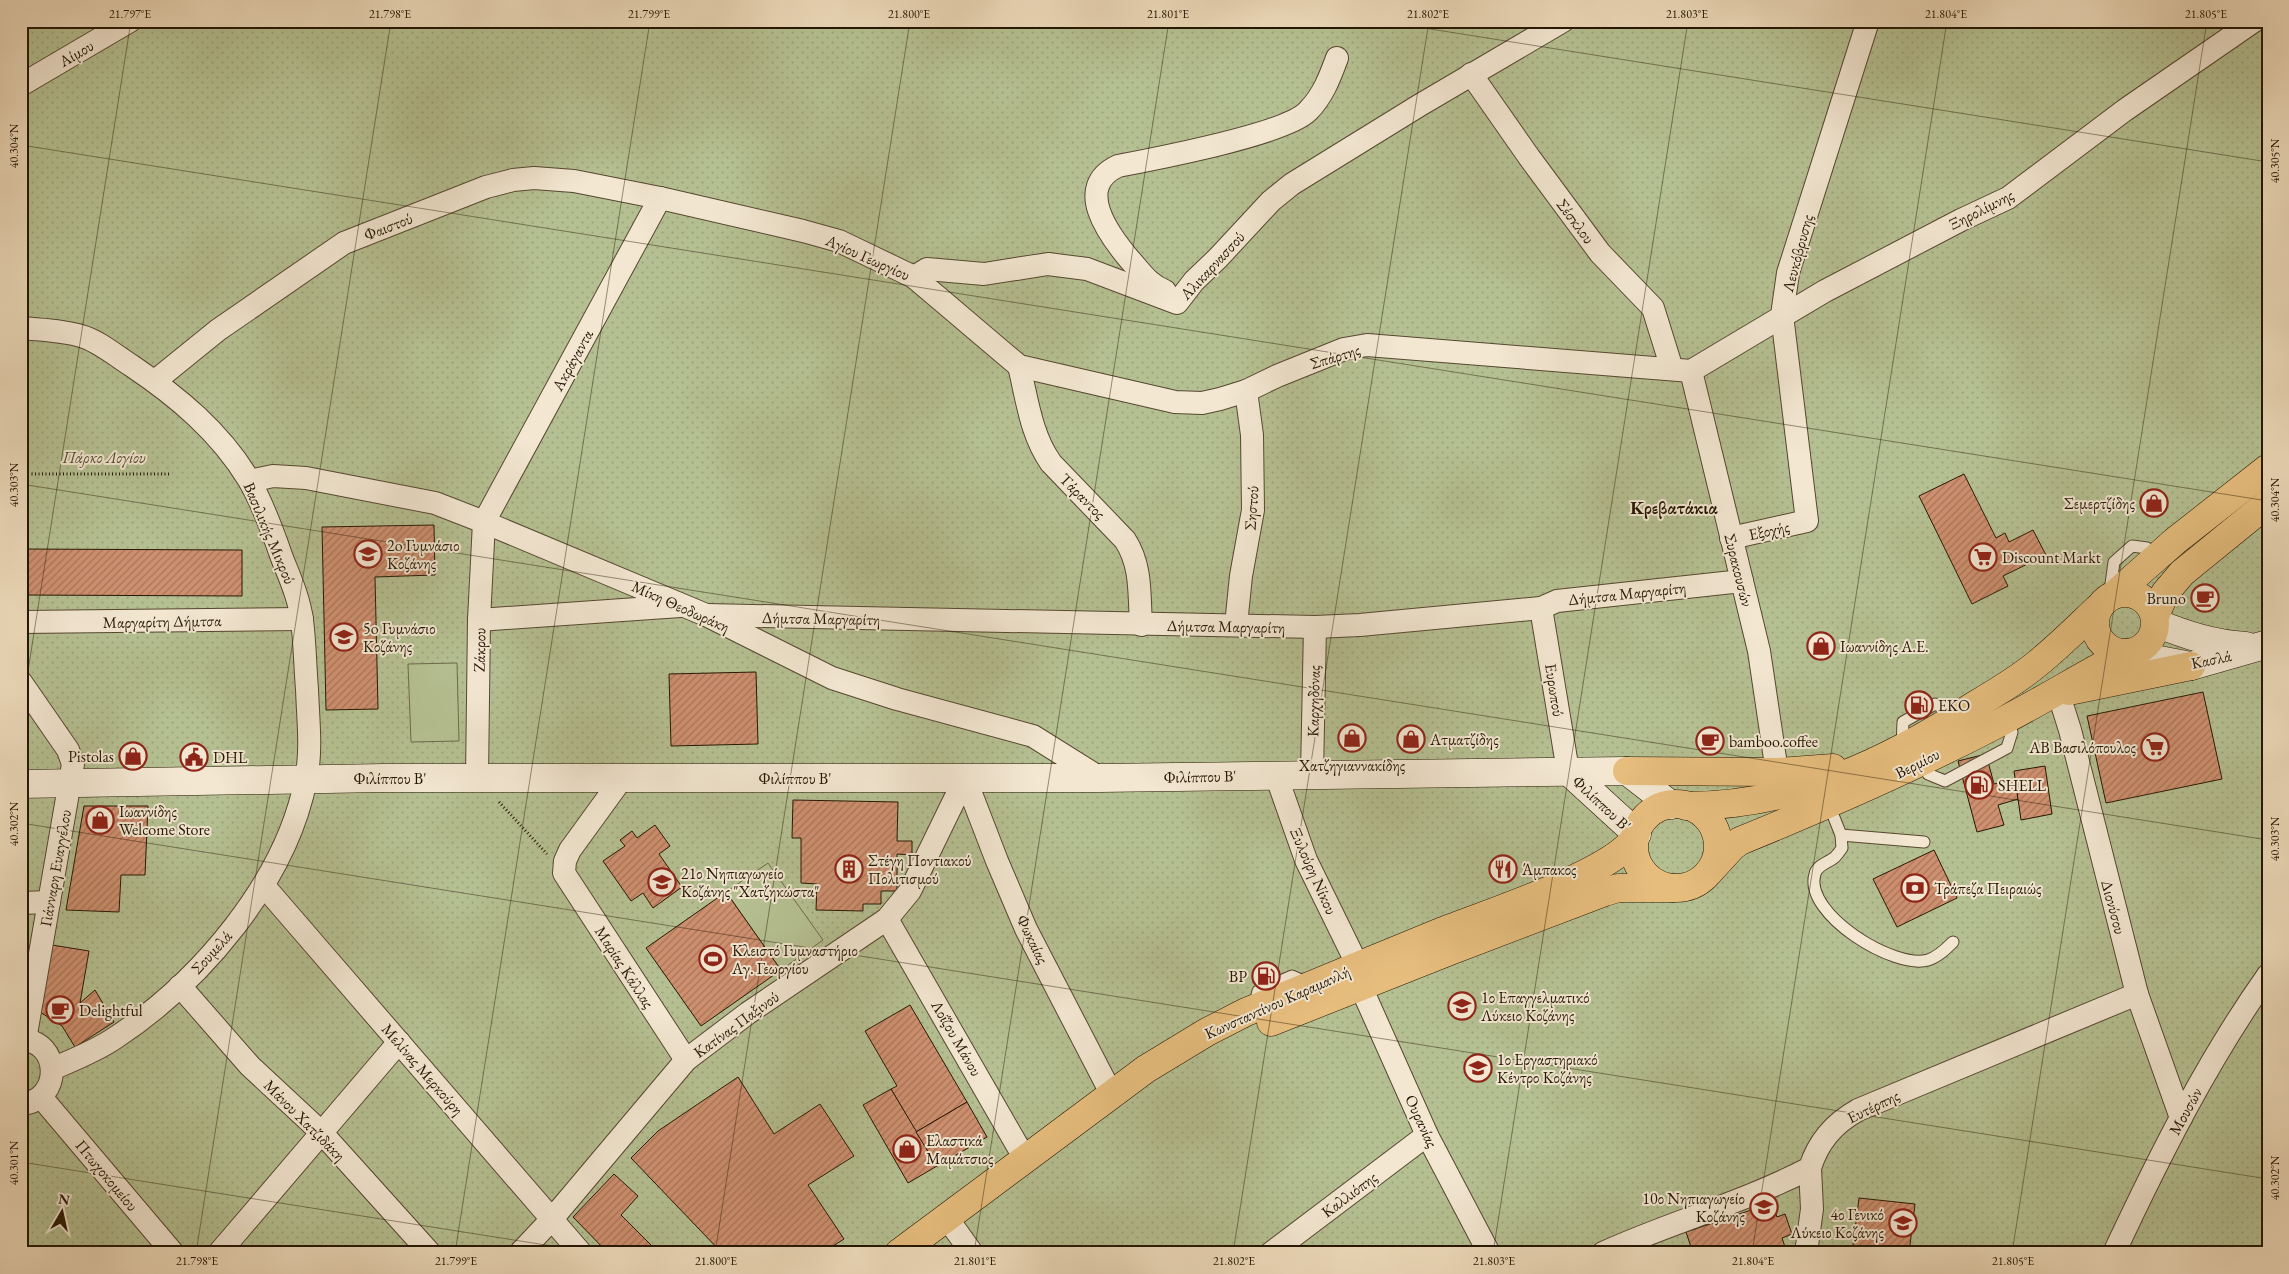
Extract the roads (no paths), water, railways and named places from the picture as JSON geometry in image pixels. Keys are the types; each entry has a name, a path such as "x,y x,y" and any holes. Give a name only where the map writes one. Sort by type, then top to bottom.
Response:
{"main road":[{"name":"Βερμίου","path":"1679,805 1735,804 1776,797 1857,770 1902,750 1999,691 2038,664 2176,541 2268,468"},
{"path":"2156,619 2152,608 2140,596 2124,592 2108,600 2094,624 2099,639 2110,649 2131,652 2152,636 2165,593 2182,573 2268,503"},
{"name":"Κασλά","path":"2156,619 2200,640 2221,644 2262,646"},
{"name":"Κασλά","path":"2131,652 2154,659 2191,666 2262,646"},
{"name":"Βερμίου","path":"1710,871 1740,841 1829,805 1996,724 2058,692 2093,670 2131,652"},
{"path":"2058,692 2116,683 2191,666"},
{"path":"1627,771 1777,772 1836,768 1871,761 1902,750"},
{"name":"Φιλίππου Β'","path":"1568,771 1636,836"},
{"path":"1627,771 1679,805 1706,817 1714,829 1718,851 1710,871 1693,885 1672,888 1654,882 1644,874 1636,857 1636,836 1648,816 1658,809 1679,805"},
{"name":"Φιλίππου Β'","path":"21,784 306,779 623,777 1100,778 1627,771"},
{"name":"Κωνσταντίνου Καραμανλή","path":"899,1253 952,1225 1114,1112 1199,1056 1360,976 1558,885 1616,856 1629,847 1636,836"},
{"name":"Κωνσταντίνου Καραμανλή","path":"928,1253 952,1225 1025,1159 1164,1058 1227,1021 1360,976 1450,951 1618,888 1672,888"}],"street":[{"name":"Αίμου","path":"21,84 130,21"},
{"name":"Αλικαρνασσού","path":"914,277 927,270 984,274 1048,264 1087,269 1172,303 1177,303 1194,281 1271,201 1292,184 1471,74 1563,21"},
{"name":"Λευκόβρυσης","path":"1807,521 1782,315 1788,273 1868,21"},
{"name":"Ξηρολίμνης","path":"1681,370 1952,224 2008,198 2125,110 2254,21"},
{"path":"1182,298 1151,285 1109,234 1100,218 1097,185 1105,172 1118,166 1249,136 1291,121 1307,112 1326,87 1337,58"},
{"name":"Σέσκλου","path":"1471,74 1600,253 1653,308 1681,370"},
{"name":"Φαιστού","path":"155,381 218,330 344,243 486,187 513,180 556,178 660,198"},
{"name":"Αγίου Γεωργίου","path":"660,198 803,230 839,241 914,277 1019,366"},
{"name":"Ακράγαντα","path":"484,522 660,198"},
{"name":"Βασιλικής Μικρού","path":"21,328 82,336 155,381 200,419 229,451 250,482 276,540 297,598 302,619 310,743 306,779"},
{"name":"Σπάρτης","path":"1019,366 1175,402 1202,404 1246,391 1335,353 1367,345 1681,370"},
{"name":"Τάραντος","path":"1019,366 1036,439 1043,452 1051,463 1119,534 1135,555 1141,625"},
{"name":"Συρακουσών","path":"1681,370 1731,538 1759,651 1777,772"},
{"name":"Σηστού","path":"1236,625 1240,576 1252,510 1252,435 1246,391"},
{"name":"Μίκη Θεοδωράκη","path":"250,482 272,476 306,478 436,503 706,615 832,678 897,699 1033,736 1100,778"},
{"name":"Εξοχής","path":"1731,538 1807,521"},
{"name":"Ζάκρου","path":"477,778 479,620 484,522"},
{"name":"Δήμτσα Μαργαρίτη","path":"706,615 1141,625 1360,626 1541,608 1556,601 1742,581"},
{"path":"479,620 684,606"},
{"name":"Ευρωπού","path":"1541,608 1568,771"},
{"name":"Μαργαρίτη Δήμτσα","path":"21,622 302,619"},
{"name":"Καρχηδόνας","path":"1312,774 1315,627"},
{"name":"Γιάνναρη Ευαγγέλου","path":"21,682 68,750 73,764 23,1040"},
{"name":"Διονύσου","path":"2058,692 2070,730 2138,994 2181,1118"},
{"name":"Ξυλούρη Νίκου","path":"1276,775 1306,860 1360,976"},
{"name":"Μαρίας Κάλλας","path":"623,777 570,850 565,861 564,873 686,1060"},
{"name":"Κατίνας Παξινού","path":"520,1253 552,1219 686,1060 748,1013 887,918 910,891 965,778"},
{"name":"Φωκαίας","path":"965,778 1026,929 1112,1094"},
{"name":"Σουμελά","path":"52,1069 113,1039 144,1017 180,986 219,946 264,886 293,821 306,779"},
{"name":"Μελίνας Μερκούρη","path":"264,886 581,1253"},
{"path":"21,903 49,902"},
{"name":"Λοΐζου Μάνου","path":"887,918 1025,1159"},
{"name":"Μουσών","path":"2114,1253 2148,1180 2181,1118 2268,974"},
{"name":"Ουρανίας","path":"1360,976 1428,1135 1489,1253"},
{"name":"Μάνου Χατζιδάκη","path":"180,986 250,1066 321,1132 430,1253"},
{"name":"Ευτέρπης","path":"1810,1168 1815,1150 1833,1127 1858,1110 2138,994"},
{"path":"23,1040 35,1044 44,1050 50,1059 52,1069 52,1080 31,1100"},
{"path":"220,1253 399,1042"},
{"name":"Πτωχοκομείου","path":"31,1100 169,1251"},
{"name":"Καλλιόπης","path":"1272,1253 1428,1135"},
{"path":"1602,1253 1649,1231 1774,1187 1810,1168 1812,1209 1806,1253"},
{"path":"952,1225 972,1253"}],"lane":[{"path":"2108,600 2114,562 2132,546 2147,548"},
{"path":"1902,750 1903,722 1935,704 1946,709"},
{"path":"1928,774 1945,781 2007,748 2012,732"},
{"path":"1829,805 1841,835 1842,848 1834,858 1823,864 1815,872 1814,882 1815,891 1821,902 1839,924 1855,937 1884,951 1909,960 1927,960 1939,954 1953,942"},
{"path":"1841,835 1924,842"},
{"path":"1256,1000 1258,990 1292,976 1301,980"}],"place":[{"name":"Σεμερτζίδης","path":"2154,503"},
{"name":"2o Γυμνάσιο Κοζάνης","path":"368,554"},
{"name":"Discount Markt","path":"1983,557"},
{"name":"Bruno","path":"2205,598"},
{"name":"5o Γυμνάσιο Κοζάνης","path":"344,637"},
{"name":"Ιωαννίδης Α.Ε.","path":"1821,646"},
{"name":"EKO","path":"1919,705"},
{"name":"Χατζηγιαννακίδης","path":"1352,738"},
{"name":"Ατματζίδης","path":"1411,739"},
{"name":"bamboo.coffee","path":"1710,741"},
{"name":"ΑΒ Βασιλόπουλος","path":"2155,747"},
{"name":"Pistolas","path":"133,756"},
{"name":"DHL","path":"194,757"},
{"name":"SHELL","path":"1979,785"},
{"name":"Ιωαννίδης Welcome Store","path":"100,820"},
{"name":"Στέγη Ποντιακού Πολιτισμού","path":"849,869"},
{"name":"Άμπακος","path":"1503,869"},
{"name":"21ο Νηπιαγωγείο Κοζάνης \"Χατζηκώστα\"","path":"662,882"},
{"name":"Τράπεζα Πειραιώς","path":"1915,888"},
{"name":"Κλειστό Γυμναστήριο Αγ. Γεωργίου","path":"713,959"},
{"name":"BP","path":"1266,976"},
{"name":"1ο Επαγγελματικό Λύκειο Κοζάνης","path":"1462,1006"},
{"name":"Delightful","path":"60,1010"},
{"name":"1ο Εργαστηριακό Κέντρο Κοζάνης","path":"1478,1068"},
{"name":"Ελαστικά Μαμάτσιος","path":"907,1149"},
{"name":"10ο Νηπιαγωγείο Κοζάνης","path":"1764,1207"},
{"name":"4ο Γενικό Λύκειο Κοζάνης","path":"1903,1223"}],"district":[{"name":"Κρεβατάκια","path":"1674,508"}],"park label":[{"name":"Πάρκο Λογίου","path":"104,457"}]}
